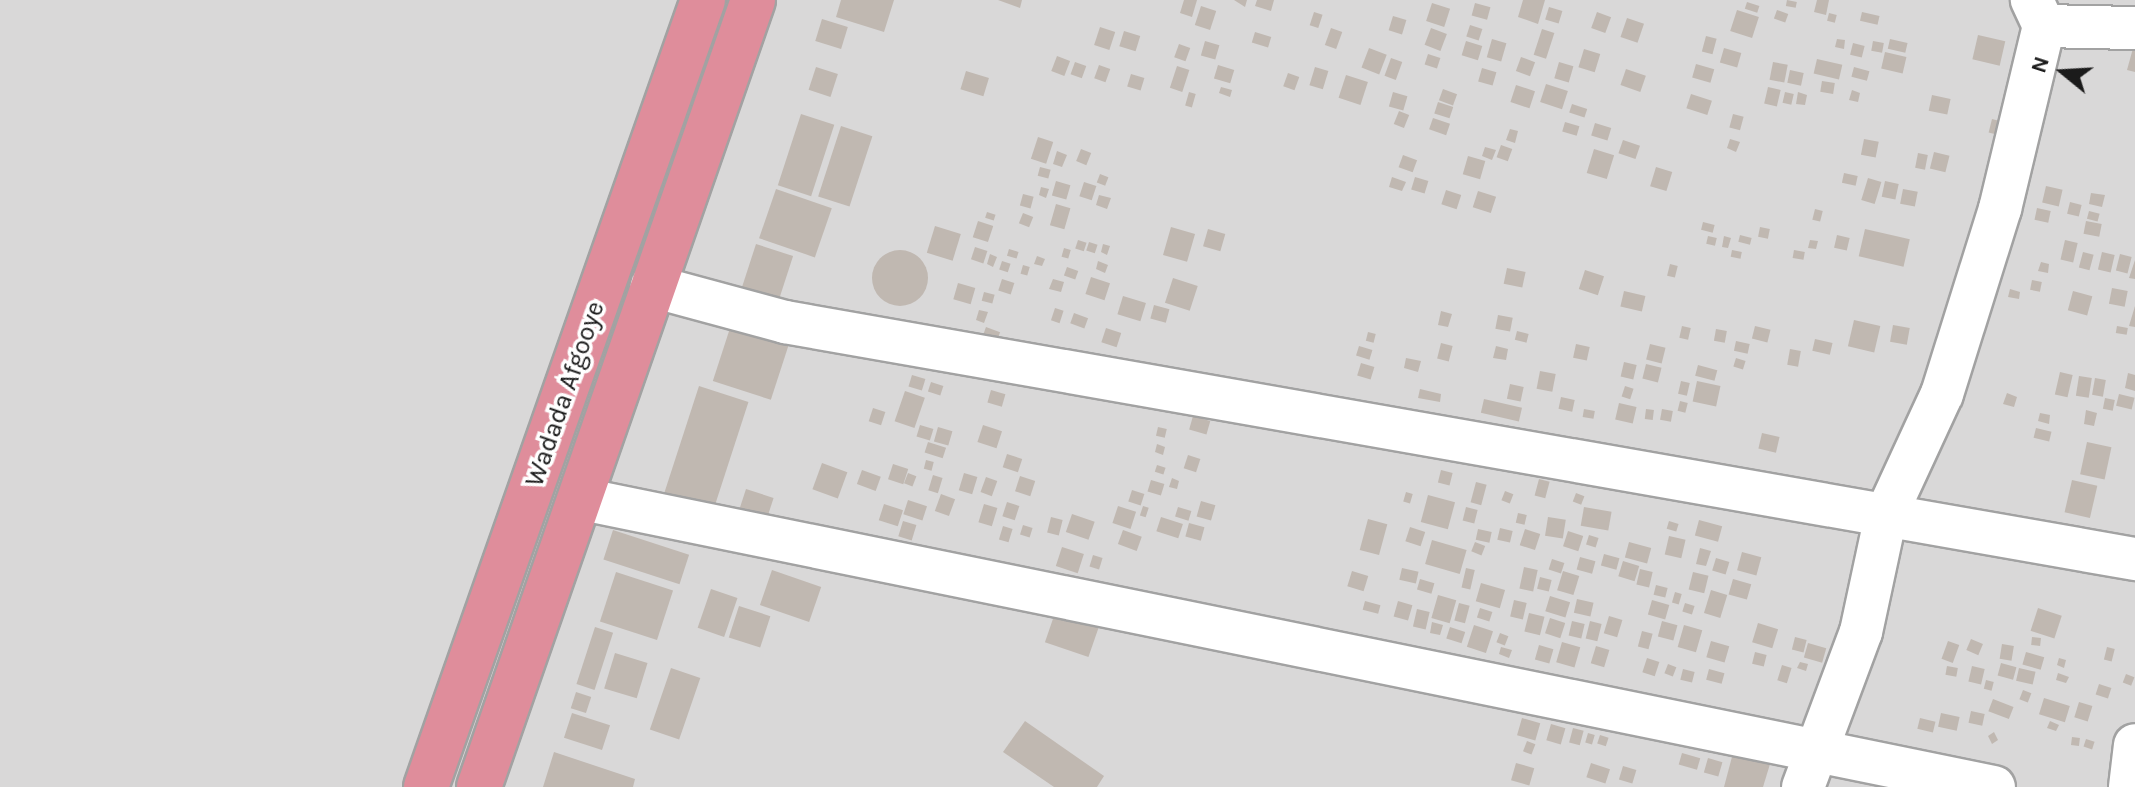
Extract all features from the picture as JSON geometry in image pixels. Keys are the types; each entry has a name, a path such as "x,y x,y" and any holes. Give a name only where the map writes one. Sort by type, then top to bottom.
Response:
{"highway":[{"name":"Wadada Afgooye","path":"426,787 703,0"},
{"name":"Wadada Afgooye","path":"479,787 582,499 652,286 753,0"}],"street":[{"path":"1810,770 1861,632 1886,515 1942,394 2000,209 2038,13 2135,28"},
{"path":"652,286 785,322 2135,559"},
{"path":"582,499 1810,770 1994,787"},
{"path":"2130,787 2135,745"}],"shaded area":[{"path":"0,0 2135,0 2135,787 0,787"}],"building":[{"path":"841,0 894,0 884,32 836,17"},
{"path":"998,0 1022,0 1020,8"},
{"path":"1184,0 1197,0 1192,17 1180,13"},
{"path":"1234,0 1247,0 1245,7"},
{"path":"1257,0 1274,0 1271,11 1255,6"},
{"path":"1523,0 1545,0 1538,24 1518,17"},
{"path":"1787,0 1797,2 1796,8 1786,6"},
{"path":"1817,0 1829,0 1826,15 1814,12"},
{"path":"1747,2 1759,6 1757,13 1745,9"},
{"path":"1432,3 1450,9 1444,27 1426,21"},
{"path":"1475,3 1490,7 1487,20 1472,16"},
{"path":"1201,6 1216,11 1210,30 1195,25"},
{"path":"1549,7 1562,11 1559,24 1545,19"},
{"path":"1737,10 1759,17 1752,38 1730,31"},
{"path":"1777,10 1788,14 1785,23 1774,18"},
{"path":"1314,12 1323,15 1318,28 1310,25"},
{"path":"1597,12 1611,17 1605,33 1591,28"},
{"path":"1862,12 1880,16 1878,25 1860,21"},
{"path":"1829,13 1837,15 1835,23 1827,21"},
{"path":"1393,16 1406,20 1402,34 1389,30"},
{"path":"1627,18 1644,24 1638,43 1620,37"},
{"path":"822,19 848,27 841,49 815,41"},
{"path":"1470,25 1482,29 1479,40 1466,36"},
{"path":"1100,27 1115,32 1109,50 1094,45"},
{"path":"1331,28 1342,32 1336,49 1325,45"},
{"path":"1431,28 1447,34 1440,51 1425,45"},
{"path":"1542,29 1554,33 1546,59 1534,55"},
{"path":"1124,31 1140,36 1136,51 1119,46"},
{"path":"1255,32 1271,37 1268,47 1252,43"},
{"path":"1978,35 2005,41 2000,66 1972,59"},
{"path":"1706,36 1717,39 1712,54 1702,51"},
{"path":"1492,39 1506,43 1501,61 1487,57"},
{"path":"1837,39 1845,40 1844,49 1835,47"},
{"path":"1890,39 1908,43 1905,53 1888,49"},
{"path":"1205,41 1219,45 1215,60 1201,55"},
{"path":"1466,41 1482,46 1478,60 1462,55"},
{"path":"1873,41 1884,43 1882,53 1871,51"},
{"path":"2135,41 2135,72 2127,70"},
{"path":"1853,43 1865,46 1862,58 1850,55"},
{"path":"1179,44 1190,48 1185,61 1174,57"},
{"path":"1369,48 1387,55 1379,74 1361,68"},
{"path":"1724,48 1741,53 1737,67 1720,62"},
{"path":"1584,49 1600,54 1595,72 1578,67"},
{"path":"1885,52 1906,57 1903,74 1881,69"},
{"path":"1428,54 1440,58 1437,68 1425,64"},
{"path":"1057,56 1070,61 1064,76 1051,71"},
{"path":"1521,57 1535,62 1530,76 1516,71"},
{"path":"1391,58 1402,62 1396,80 1385,76"},
{"path":"1817,59 1842,65 1839,79 1814,74"},
{"path":"1075,62 1086,66 1082,78 1071,74"},
{"path":"1559,62 1573,66 1569,82 1554,78"},
{"path":"1773,62 1788,65 1784,83 1770,80"},
{"path":"1696,64 1714,69 1710,83 1692,77"},
{"path":"1099,65 1110,69 1105,82 1094,78"},
{"path":"1218,65 1234,70 1230,83 1214,78"},
{"path":"1177,66 1189,70 1182,92 1170,88"},
{"path":"816,67 838,74 830,97 809,90"},
{"path":"1315,67 1328,71 1323,89 1309,85"},
{"path":"1854,67 1869,71 1867,81 1851,77"},
{"path":"1482,68 1496,72 1493,86 1478,81"},
{"path":"1626,69 1646,76 1640,92 1620,85"},
{"path":"1790,70 1804,73 1801,86 1787,83"},
{"path":"966,71 989,78 983,96 960,89"},
{"path":"1288,73 1299,77 1294,90 1283,86"},
{"path":"1131,74 1144,78 1141,91 1127,86"},
{"path":"1346,75 1368,82 1360,105 1339,98"},
{"path":"1822,81 1835,83 1833,94 1820,92"},
{"path":"1546,84 1568,91 1562,109 1540,102"},
{"path":"1516,85 1535,91 1529,108 1510,102"},
{"path":"1221,87 1232,90 1230,97 1219,93"},
{"path":"1768,87 1781,90 1777,106 1764,104"},
{"path":"1443,89 1457,94 1453,105 1439,100"},
{"path":"1852,90 1860,93 1858,102 1849,100"},
{"path":"1189,92 1196,94 1192,107 1185,105"},
{"path":"1393,92 1407,96 1403,111 1389,106"},
{"path":"1785,92 1794,94 1791,105 1783,103"},
{"path":"1798,92 1807,95 1805,105 1796,104"},
{"path":"1691,94 1712,101 1707,115 1686,108"},
{"path":"1932,95 1951,99 1947,115 1929,111"},
{"path":"1438,102 1453,107 1450,118 1434,113"},
{"path":"1572,104 1587,109 1584,118 1569,113"},
{"path":"1399,111 1409,115 1404,128 1394,124"},
{"path":"801,114 834,125 811,196 778,185"},
{"path":"1733,114 1744,117 1740,130 1729,128"},
{"path":"1433,118 1450,124 1446,135 1429,129"},
{"path":"1992,119 2004,122 2000,135 1989,133"},
{"path":"1565,122 1579,126 1577,136 1562,132"},
{"path":"1595,123 1611,128 1607,140 1591,135"},
{"path":"841,126 872,136 850,207 818,196"},
{"path":"1510,129 1518,131 1515,143 1506,140"},
{"path":"1038,137 1053,142 1046,164 1031,159"},
{"path":"1730,139 1740,142 1736,152 1727,148"},
{"path":"1864,139 1879,142 1876,158 1861,155"},
{"path":"1623,140 1640,146 1635,159 1618,153"},
{"path":"1501,145 1512,149 1508,161 1497,157"},
{"path":"1485,147 1496,150 1492,160 1482,156"},
{"path":"1081,149 1091,153 1086,165 1076,161"},
{"path":"1594,149 1614,155 1607,179 1587,173"},
{"path":"1057,151 1067,155 1062,167 1053,164"},
{"path":"1934,152 1950,156 1945,172 1930,168"},
{"path":"1918,153 1928,155 1925,170 1915,168"},
{"path":"1403,155 1417,160 1413,172 1399,167"},
{"path":"1468,156 1485,161 1480,179 1463,174"},
{"path":"1040,167 1051,170 1048,179 1038,176"},
{"path":"1656,167 1672,172 1666,191 1650,186"},
{"path":"1844,173 1858,176 1856,186 1842,183"},
{"path":"1100,174 1108,177 1105,186 1097,182"},
{"path":"1392,177 1406,182 1402,191 1389,187"},
{"path":"1415,177 1428,181 1425,194 1411,189"},
{"path":"1868,178 1881,182 1875,204 1861,200"},
{"path":"1056,181 1070,185 1066,200 1052,195"},
{"path":"1885,181 1899,184 1895,200 1882,197"},
{"path":"1084,182 1096,186 1092,200 1079,196"},
{"path":"2046,186 2063,190 2059,206 2042,203"},
{"path":"1041,187 1049,189 1046,198 1039,195"},
{"path":"776,189 832,208 815,257 759,238"},
{"path":"1903,189 1918,192 1915,207 1900,204"},
{"path":"1446,190 1461,195 1457,209 1441,204"},
{"path":"1478,191 1496,197 1491,213 1473,207"},
{"path":"2091,193 2105,195 2102,207 2089,204"},
{"path":"1023,194 1034,197 1031,208 1020,206"},
{"path":"1099,195 1111,198 1107,209 1096,205"},
{"path":"2070,202 2082,205 2079,217 2067,214"},
{"path":"1056,204 1070,208 1064,229 1050,225"},
{"path":"2037,208 2051,211 2048,223 2035,220"},
{"path":"1815,209 1823,211 1820,222 1812,220"},
{"path":"2089,211 2100,214 2098,222 2087,219"},
{"path":"987,212 996,215 994,220 985,218"},
{"path":"1023,213 1033,217 1029,227 1019,223"},
{"path":"978,221 993,226 988,242 973,237"},
{"path":"2086,221 2102,224 2099,237 2084,234"},
{"path":"1703,222 1715,225 1713,233 1701,230"},
{"path":"935,226 961,234 953,261 927,253"},
{"path":"1171,227 1195,234 1187,262 1163,255"},
{"path":"1760,227 1770,229 1768,239 1758,237"},
{"path":"1208,229 1225,234 1220,251 1203,246"},
{"path":"1865,229 1910,239 1904,267 1859,256"},
{"path":"1740,235 1752,238 1750,245 1738,242"},
{"path":"1837,235 1850,238 1847,251 1834,248"},
{"path":"1708,236 1717,238 1715,246 1706,244"},
{"path":"1724,236 1731,238 1728,248 1722,247"},
{"path":"1078,240 1087,243 1084,251 1075,249"},
{"path":"1810,240 1818,241 1816,249 1808,248"},
{"path":"2065,240 2078,243 2073,262 2061,259"},
{"path":"1089,242 1098,245 1095,253 1086,251"},
{"path":"756,244 793,256 777,306 740,294"},
{"path":"1103,244 1110,246 1107,255 1101,252"},
{"path":"975,247 987,251 983,263 971,259"},
{"path":"1064,248 1071,250 1068,259 1062,257"},
{"path":"1009,249 1019,252 1017,259 1007,256"},
{"path":"900,250 920,258 928,278 920,298 900,306 880,298 872,278 880,258"},
{"path":"1732,250 1742,252 1740,259 1731,257"},
{"path":"1794,250 1805,252 1803,260 1793,258"},
{"path":"2083,252 2094,255 2089,270 2079,267"},
{"path":"2102,252 2115,255 2111,272 2098,270"},
{"path":"990,254 997,257 993,267 987,264"},
{"path":"2120,254 2132,257 2128,273 2116,270"},
{"path":"1037,256 1045,259 1042,266 1034,264"},
{"path":"2135,260 2135,279 2129,278"},
{"path":"1002,261 1011,264 1008,272 999,270"},
{"path":"1098,261 1108,265 1105,273 1096,269"},
{"path":"2041,262 2049,264 2048,273 2038,271"},
{"path":"1670,264 1678,266 1675,278 1667,276"},
{"path":"1023,265 1030,267 1027,276 1021,274"},
{"path":"1067,267 1078,271 1075,280 1064,275"},
{"path":"1507,268 1526,272 1522,288 1504,284"},
{"path":"1585,270 1604,276 1598,295 1579,289"},
{"path":"1091,277 1110,283 1104,300 1085,294"},
{"path":"1173,278 1198,286 1190,311 1165,303"},
{"path":"1002,279 1014,283 1011,294 998,290"},
{"path":"1053,279 1064,282 1061,292 1049,289"},
{"path":"2032,280 2042,282 2040,292 2030,290"},
{"path":"958,283 975,288 971,304 953,299"},
{"path":"2112,288 2128,291 2125,307 2109,304"},
{"path":"2010,289 2020,292 2019,299 2008,297"},
{"path":"1624,291 1645,296 1642,312 1620,307"},
{"path":"2073,291 2092,296 2087,315 2068,310"},
{"path":"984,292 995,295 992,304 982,301"},
{"path":"1123,296 1146,303 1140,321 1117,314"},
{"path":"1154,305 1169,309 1166,323 1150,319"},
{"path":"2135,306 2135,327 2129,326"},
{"path":"1055,308 1064,311 1060,323 1051,320"},
{"path":"979,310 988,312 984,323 976,320"},
{"path":"1441,311 1452,314 1448,327 1438,325"},
{"path":"1074,313 1088,318 1084,328 1070,323"},
{"path":"1498,315 1513,318 1510,332 1495,329"},
{"path":"1854,320 1880,326 1874,352 1848,346"},
{"path":"732,322 790,341 771,400 713,381"},
{"path":"1893,325 1910,328 1907,345 1890,342"},
{"path":"1682,326 1691,328 1688,340 1679,338"},
{"path":"1755,326 1771,330 1767,342 1752,339"},
{"path":"2117,326 2128,328 2127,335 2116,333"},
{"path":"986,327 1000,332 996,343 982,338"},
{"path":"1106,328 1121,333 1117,347 1101,342"},
{"path":"1716,329 1727,331 1725,343 1714,341"},
{"path":"1517,331 1529,334 1526,343 1515,340"},
{"path":"1368,332 1376,334 1374,343 1366,341"},
{"path":"1815,339 1833,343 1830,355 1812,351"},
{"path":"1736,341 1750,344 1748,354 1734,351"},
{"path":"1441,343 1453,346 1449,361 1437,359"},
{"path":"1576,344 1590,347 1587,361 1573,358"},
{"path":"1650,344 1666,348 1662,363 1646,360"},
{"path":"1359,346 1372,350 1369,360 1356,356"},
{"path":"1496,346 1508,349 1506,360 1493,358"},
{"path":"1790,349 1801,351 1798,367 1787,365"},
{"path":"1406,358 1421,361 1418,372 1404,368"},
{"path":"1736,358 1746,361 1743,370 1733,367"},
{"path":"1624,362 1637,365 1633,380 1621,377"},
{"path":"1361,363 1374,367 1371,380 1357,375"},
{"path":"1646,364 1662,368 1658,382 1642,379"},
{"path":"1698,365 1717,370 1714,381 1695,376"},
{"path":"1540,371 1556,374 1552,392 1537,389"},
{"path":"2060,372 2073,375 2067,397 2055,394"},
{"path":"2128,373 2135,375 2135,391 2125,388"},
{"path":"912,375 925,379 922,391 908,386"},
{"path":"2079,376 2092,378 2089,398 2076,396"},
{"path":"2095,378 2106,380 2103,397 2092,395"},
{"path":"1681,381 1690,383 1687,396 1678,394"},
{"path":"1697,381 1720,386 1716,407 1693,402"},
{"path":"931,382 943,386 940,396 928,392"},
{"path":"1510,384 1524,387 1521,402 1507,399"},
{"path":"699,386 748,402 711,516 662,500"},
{"path":"1625,386 1634,389 1630,399 1622,396"},
{"path":"1420,389 1441,394 1440,402 1418,398"},
{"path":"991,390 1005,394 1002,407 987,402"},
{"path":"905,391 925,398 914,428 895,421"},
{"path":"2007,393 2017,397 2014,407 2003,404"},
{"path":"2119,394 2135,398 2132,410 2116,406"},
{"path":"1561,397 1575,400 1572,412 1559,409"},
{"path":"2105,398 2115,400 2113,411 2103,409"},
{"path":"1484,399 1522,408 1519,421 1481,413"},
{"path":"1680,401 1688,403 1685,413 1678,411"},
{"path":"1619,403 1637,407 1633,424 1615,420"},
{"path":"873,408 885,412 881,425 869,421"},
{"path":"1584,409 1595,411 1593,419 1583,417"},
{"path":"1646,409 1654,410 1653,420 1645,419"},
{"path":"1662,409 1673,411 1671,422 1660,420"},
{"path":"2086,410 2097,413 2094,426 2084,424"},
{"path":"2040,413 2050,415 2049,424 2038,421"},
{"path":"1193,416 1210,421 1206,434 1189,429"},
{"path":"920,425 933,429 930,441 916,436"},
{"path":"983,425 1002,431 996,448 977,442"},
{"path":"938,427 952,431 948,446 934,441"},
{"path":"1158,427 1167,429 1165,438 1156,436"},
{"path":"2036,428 2052,432 2049,442 2034,438"},
{"path":"1762,433 1780,437 1776,453 1758,449"},
{"path":"928,442 946,448 943,458 925,452"},
{"path":"2087,442 2111,447 2105,479 2080,474"},
{"path":"1157,444 1165,447 1163,455 1155,452"},
{"path":"1007,454 1022,459 1018,472 1003,467"},
{"path":"1188,455 1200,459 1196,472 1184,468"},
{"path":"926,460 934,462 932,471 924,469"},
{"path":"822,463 847,472 838,499 812,489"},
{"path":"893,464 908,469 903,484 888,479"},
{"path":"1157,465 1166,468 1163,474 1155,472"},
{"path":"862,470 881,477 876,491 857,484"},
{"path":"1441,470 1453,473 1449,486 1438,483"},
{"path":"908,473 916,476 912,486 904,483"},
{"path":"964,473 977,477 972,494 959,490"},
{"path":"933,475 943,478 938,493 928,490"},
{"path":"1020,476 1035,481 1030,496 1015,491"},
{"path":"986,477 997,481 992,496 981,492"},
{"path":"1172,478 1179,481 1177,489 1169,487"},
{"path":"1539,479 1550,482 1545,498 1535,495"},
{"path":"1151,480 1164,484 1161,496 1147,491"},
{"path":"2072,480 2097,486 2090,518 2065,512"},
{"path":"1476,482 1487,485 1481,505 1471,502"},
{"path":"746,489 774,498 765,526 737,517"},
{"path":"1132,490 1144,494 1141,505 1128,501"},
{"path":"1505,491 1513,494 1510,504 1501,500"},
{"path":"1406,492 1413,494 1410,504 1403,502"},
{"path":"1576,493 1584,496 1581,505 1573,501"},
{"path":"941,494 955,499 949,516 935,511"},
{"path":"1428,495 1455,502 1448,529 1421,522"},
{"path":"908,500 927,506 922,520 903,514"},
{"path":"1201,501 1215,505 1211,521 1197,516"},
{"path":"1007,502 1019,506 1015,520 1002,516"},
{"path":"884,504 903,510 898,526 879,520"},
{"path":"984,504 997,508 992,526 978,522"},
{"path":"1118,506 1136,512 1131,529 1112,523"},
{"path":"1143,506 1149,508 1146,517 1140,516"},
{"path":"1178,507 1191,511 1188,521 1175,517"},
{"path":"1466,507 1478,510 1474,523 1463,521"},
{"path":"1584,507 1612,512 1608,531 1581,526"},
{"path":"1518,513 1527,515 1525,525 1516,523"},
{"path":"1072,514 1095,522 1089,540 1066,532"},
{"path":"1051,517 1063,520 1059,535 1047,533"},
{"path":"1161,517 1183,524 1178,538 1156,531"},
{"path":"1548,517 1566,520 1563,539 1545,536"},
{"path":"1368,519 1387,524 1379,555 1360,550"},
{"path":"1699,520 1722,526 1718,542 1695,535"},
{"path":"903,521 916,525 912,540 898,536"},
{"path":"1669,521 1679,524 1676,532 1667,529"},
{"path":"1189,523 1204,527 1201,541 1185,537"},
{"path":"1023,525 1033,528 1030,537 1020,535"},
{"path":"1003,526 1013,529 1008,542 999,539"},
{"path":"1410,527 1425,532 1421,546 1405,541"},
{"path":"1500,528 1513,531 1510,543 1497,540"},
{"path":"1478,529 1492,532 1489,543 1476,540"},
{"path":"1525,529 1540,534 1535,550 1520,545"},
{"path":"613,530 689,555 680,584 603,559"},
{"path":"1123,530 1142,537 1137,551 1118,544"},
{"path":"1568,531 1583,536 1578,551 1563,546"},
{"path":"1589,535 1599,538 1596,547 1586,545"},
{"path":"1669,536 1686,540 1681,558 1665,555"},
{"path":"1432,540 1467,550 1460,574 1425,564"},
{"path":"1475,542 1485,546 1481,555 1471,551"},
{"path":"1629,542 1651,548 1647,563 1625,557"},
{"path":"1062,547 1084,554 1078,573 1056,566"},
{"path":"1700,548 1711,551 1706,566 1696,564"},
{"path":"1742,552 1761,557 1756,576 1737,570"},
{"path":"1604,554 1619,558 1616,570 1601,566"},
{"path":"1093,555 1103,558 1099,569 1089,566"},
{"path":"1580,557 1595,561 1592,574 1577,570"},
{"path":"1716,558 1729,562 1726,575 1712,570"},
{"path":"1552,559 1564,563 1561,573 1549,569"},
{"path":"1623,561 1639,566 1635,581 1618,576"},
{"path":"1524,567 1538,570 1533,591 1519,589"},
{"path":"1402,568 1419,572 1416,584 1399,580"},
{"path":"1466,568 1475,570 1470,590 1462,587"},
{"path":"1640,569 1653,572 1649,588 1636,585"},
{"path":"772,570 821,587 809,622 760,605"},
{"path":"1352,571 1368,576 1364,591 1347,586"},
{"path":"1563,571 1579,576 1573,595 1557,590"},
{"path":"616,572 673,591 657,640 600,621"},
{"path":"1693,572 1709,576 1704,593 1689,589"},
{"path":"1540,577 1552,580 1549,592 1537,589"},
{"path":"1420,579 1434,583 1431,594 1417,590"},
{"path":"1733,579 1751,584 1747,600 1729,594"},
{"path":"1481,583 1505,590 1500,608 1476,601"},
{"path":"1656,585 1668,588 1665,598 1654,595"},
{"path":"711,589 737,598 724,637 698,628"},
{"path":"1711,590 1727,595 1720,618 1704,613"},
{"path":"1675,592 1682,594 1679,605 1672,603"},
{"path":"1438,595 1456,600 1450,623 1431,618"},
{"path":"1550,596 1570,602 1565,617 1545,611"},
{"path":"1577,599 1594,603 1590,616 1574,613"},
{"path":"1514,600 1527,603 1523,619 1510,617"},
{"path":"1652,600 1669,605 1665,619 1648,614"},
{"path":"1365,601 1380,605 1378,614 1363,610"},
{"path":"1398,601 1412,605 1408,621 1394,616"},
{"path":"1459,603 1470,606 1465,623 1454,620"},
{"path":"1685,603 1695,606 1692,615 1682,612"},
{"path":"739,606 770,616 760,648 729,637"},
{"path":"1480,608 1492,612 1489,622 1477,618"},
{"path":"2038,608 2062,616 2054,639 2031,631"},
{"path":"1417,609 1430,612 1426,629 1413,627"},
{"path":"1056,610 1099,625 1088,657 1045,642"},
{"path":"1529,613 1545,617 1540,635 1524,631"},
{"path":"1609,616 1622,620 1617,637 1604,633"},
{"path":"1550,618 1565,623 1560,638 1545,633"},
{"path":"1572,621 1585,624 1581,639 1569,636"},
{"path":"1590,621 1602,624 1597,641 1586,638"},
{"path":"1662,621 1677,625 1673,641 1658,636"},
{"path":"1432,622 1443,625 1440,635 1430,633"},
{"path":"1758,623 1778,629 1772,648 1752,642"},
{"path":"1474,625 1493,631 1486,653 1467,647"},
{"path":"1684,625 1702,630 1696,652 1678,647"},
{"path":"595,627 613,633 595,690 576,684"},
{"path":"1450,627 1465,632 1462,643 1446,638"},
{"path":"1642,631 1653,634 1648,649 1638,646"},
{"path":"1500,633 1508,636 1505,646 1496,642"},
{"path":"1795,637 1807,640 1803,653 1792,650"},
{"path":"2032,637 2041,638 2040,646 2031,645"},
{"path":"1971,639 1983,644 1978,655 1966,650"},
{"path":"1711,641 1729,646 1725,663 1706,657"},
{"path":"1948,641 1959,645 1953,663 1942,659"},
{"path":"1562,642 1580,647 1574,667 1556,662"},
{"path":"1808,643 1826,648 1822,663 1804,657"},
{"path":"2002,644 2014,646 2012,661 2000,659"},
{"path":"1539,645 1553,649 1549,664 1535,659"},
{"path":"1596,646 1609,650 1604,667 1591,663"},
{"path":"1501,647 1512,650 1509,658 1499,654"},
{"path":"2107,647 2115,649 2112,662 2104,660"},
{"path":"1755,652 1767,655 1764,667 1752,664"},
{"path":"2026,652 2044,657 2041,670 2022,664"},
{"path":"615,653 648,663 637,698 604,688"},
{"path":"1647,658 1659,662 1655,676 1642,672"},
{"path":"2059,658 2066,660 2064,668 2057,665"},
{"path":"1800,662 1808,664 1806,671 1797,668"},
{"path":"2001,663 2016,667 2013,680 1998,676"},
{"path":"1668,664 1676,667 1673,677 1664,673"},
{"path":"1782,665 1792,668 1787,683 1777,680"},
{"path":"1947,666 1958,668 1956,677 1945,675"},
{"path":"1972,666 1985,669 1981,685 1968,682"},
{"path":"671,668 700,678 679,740 650,729"},
{"path":"2019,668 2036,672 2033,684 2016,681"},
{"path":"1683,669 1695,672 1692,683 1680,680"},
{"path":"1709,669 1724,673 1722,684 1706,680"},
{"path":"2058,673 2069,677 2066,683 2056,680"},
{"path":"2126,674 2134,677 2131,686 2123,682"},
{"path":"1986,680 1994,682 1992,691 1984,689"},
{"path":"2099,684 2111,688 2108,698 2096,694"},
{"path":"2023,690 2031,693 2028,703 2019,699"},
{"path":"576,692 591,697 586,713 571,708"},
{"path":"2044,698 2070,706 2065,722 2039,714"},
{"path":"1993,699 2014,707 2009,719 1988,711"},
{"path":"2079,702 2092,706 2088,721 2074,717"},
{"path":"1971,711 1985,714 1982,726 1969,723"},
{"path":"572,713 610,725 602,750 564,738"},
{"path":"1941,713 1960,717 1957,731 1938,727"},
{"path":"1522,718 1540,723 1535,741 1517,735"},
{"path":"1920,718 1936,722 1933,733 1917,729"},
{"path":"1025,721 1104,776 1097,787 1054,787 1003,752"},
{"path":"2050,721 2059,725 2056,731 2047,728"},
{"path":"1551,724 1565,728 1561,744 1546,740"},
{"path":"1573,728 1584,731 1580,745 1569,742"},
{"path":"1994,732 1998,740 1992,744 1988,736"},
{"path":"1588,733 1595,735 1592,745 1585,743"},
{"path":"1600,735 1609,738 1606,746 1597,744"},
{"path":"2072,737 2080,738 2079,746 2071,745"},
{"path":"2086,739 2095,742 2092,749 2084,747"},
{"path":"1527,741 1535,744 1531,754 1523,751"},
{"path":"554,752 635,779 633,787 543,787"},
{"path":"1682,753 1700,758 1697,770 1679,765"},
{"path":"1733,753 1770,764 1763,787 1724,787"},
{"path":"1708,758 1722,762 1718,777 1704,772"},
{"path":"1516,763 1534,768 1529,786 1511,780"},
{"path":"1591,763 1610,769 1605,783 1586,777"},
{"path":"1623,766 1636,770 1632,783 1619,779"}]}
